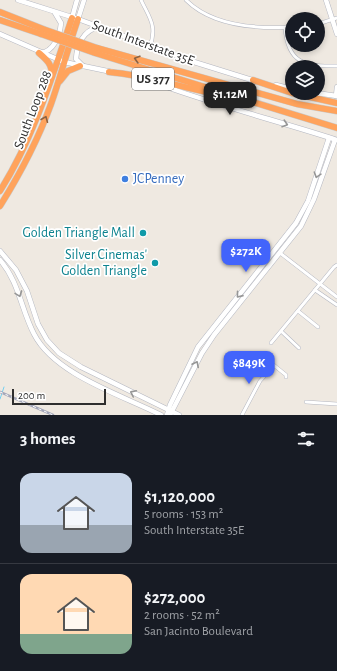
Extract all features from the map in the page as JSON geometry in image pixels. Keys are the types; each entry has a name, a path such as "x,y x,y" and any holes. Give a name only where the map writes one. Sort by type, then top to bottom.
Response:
{"highway":[{"path":"0,12 42,32"},
{"name":"South Loop 288","path":"0,191 24,148 61,61 75,18"},
{"path":"0,20 42,32 248,101 337,128"},
{"path":"96,51 297,104 337,111"},
{"path":"39,53 51,66 52,81"},
{"name":"South Loop 288","path":"0,206 31,151 56,88 61,61"},
{"path":"56,88 68,71 82,67"},
{"name":"US 377","path":"109,72 139,75 182,88 248,101"},
{"name":"US 377","path":"253,80 292,93 337,103"},
{"path":"24,148 31,151"}],"main road":[{"name":"South Interstate 35E","path":"18,0 75,18 150,46 253,80 285,87"},
{"path":"75,18 77,0"},
{"path":"75,18 84,0"},
{"path":"326,0 335,19 337,34"},
{"path":"39,53 49,51 54,46 61,23 54,12"},
{"path":"82,67 76,60 76,56 86,31 98,26"},
{"path":"0,34 39,53 82,67"},
{"name":"US 377","path":"82,67 109,72"},
{"path":"109,72 145,79 214,104 251,113 336,140 305,214 291,240 280,253 274,254 198,347 169,413"},
{"path":"325,94 336,96 337,87"},
{"path":"169,413 206,346 305,214 329,138"},
{"path":"0,251 14,266 27,291 37,322 47,340 64,358 169,413 179,415"},
{"path":"0,260 7,269 20,293 30,325 43,347 56,361 88,380 161,415"},
{"path":"7,269 15,272 27,291"},
{"path":"230,307 234,310"},
{"path":"30,325 37,322"},
{"path":"185,374 190,377"}],"street":[{"path":"141,0 153,23 154,36 150,46"},
{"path":"186,0 208,14 232,22 252,26 285,28"},
{"path":"325,22 335,19"},
{"path":"290,52 292,55 304,63 337,66"},
{"path":"280,253 337,297"},
{"path":"271,343 282,332 298,310 337,265"},
{"path":"315,290 337,305"},
{"path":"298,310 318,327"},
{"path":"282,332 299,348"},
{"path":"260,354 286,377"},
{"path":"242,415 260,381 274,366"},
{"path":"306,402 337,404"}],"waterway":[{"path":"0,399 4,387"}],"railway":[{"path":"0,392 53,415"}],"place":[{"name":"JCPenney","path":"125,179"},
{"name":"Golden Triangle Mall","path":"143,233"},
{"name":"Silver Cinemas' Golden Triangle","path":"155,263"}]}
